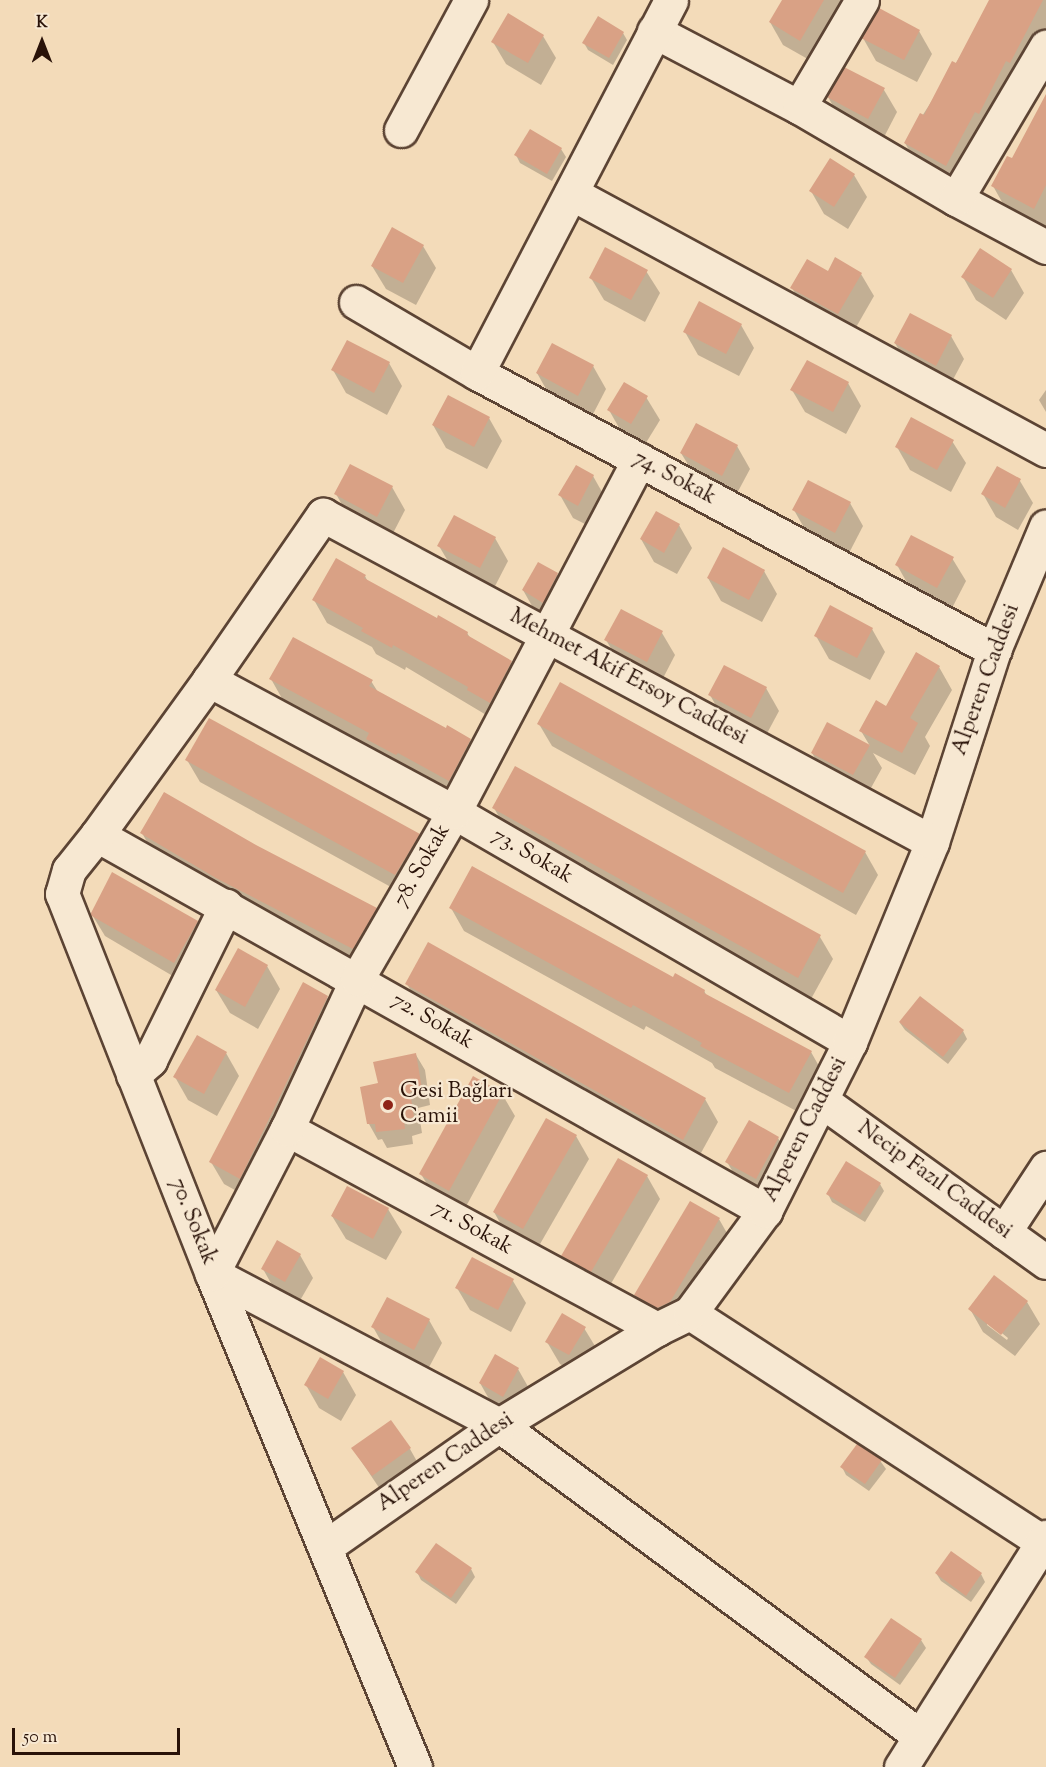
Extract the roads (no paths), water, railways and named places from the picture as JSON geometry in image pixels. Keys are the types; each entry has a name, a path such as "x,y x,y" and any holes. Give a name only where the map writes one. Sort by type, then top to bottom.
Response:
{"street":[{"path":"401,130 471,0"},
{"path":"477,373 671,0"},
{"path":"799,108 862,0"},
{"path":"654,31 799,108 956,199 1046,247"},
{"path":"956,199 1046,47"},
{"path":"571,193 1046,450"},
{"name":"74. Sokak","path":"356,302 477,373 994,651"},
{"name":"78. Sokak","path":"212,1274 287,1128 357,979 454,812 639,460"},
{"name":"Mehmet Akif Ersoy Caddesi","path":"209,680 323,515 932,842"},
{"name":"Alperen Caddesi","path":"325,1547 499,1425 657,1329 690,1313 765,1211 850,1042 932,842 994,651 1046,526"},
{"path":"97,835 209,680"},
{"name":"73. Sokak","path":"209,680 454,812 850,1042"},
{"name":"70. Sokak","path":"97,835 65,877 62,894 64,904 212,1274 499,1425 920,1736"},
{"name":"72. Sokak","path":"97,835 357,979 765,1211"},
{"path":"133,1076 150,1060 225,906"},
{"name":"Necip Fazıl Caddesi","path":"822,1101 1046,1262"},
{"name":"71. Sokak","path":"287,1128 657,1329"},
{"path":"1004,1232 1046,1168"},
{"path":"212,1274 415,1767"},
{"path":"690,1313 1044,1540 900,1767"}],"place":[{"name":"Gesi Bağları Camii","path":"388,1105"}]}
